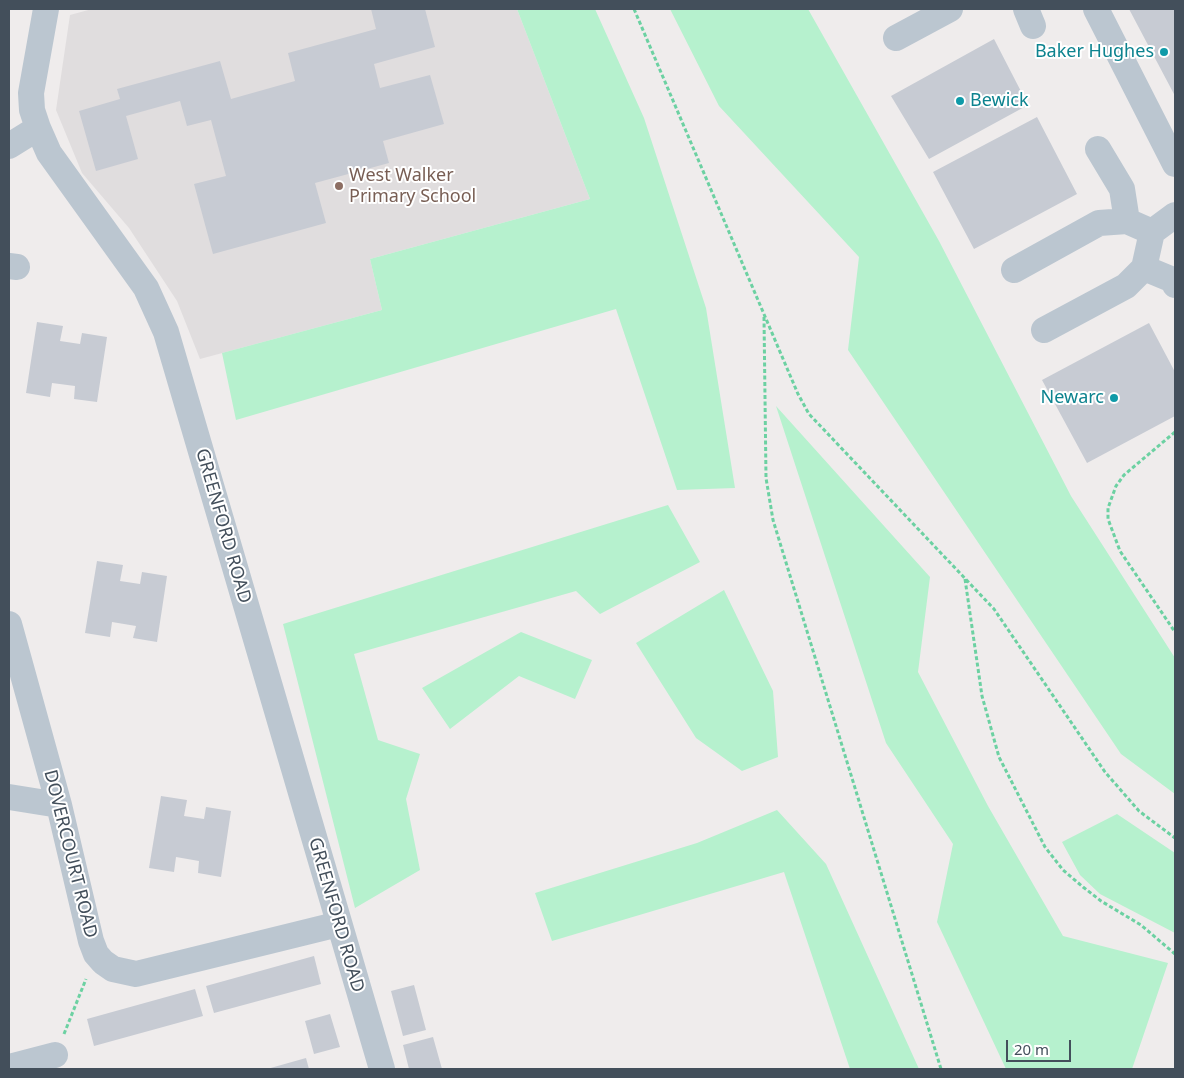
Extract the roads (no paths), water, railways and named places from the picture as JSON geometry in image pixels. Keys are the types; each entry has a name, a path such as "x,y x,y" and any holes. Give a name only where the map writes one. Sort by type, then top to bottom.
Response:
{"street":[{"name":"GREENFORD ROAD","path":"46,9 32,93 32,110 49,153 146,288 166,332 382,1069"},
{"path":"896,38 950,9"},
{"path":"1096,9 1175,164"},
{"path":"9,146 38,128"},
{"path":"1098,149 1122,190 1127,221"},
{"path":"1044,330 1126,286 1144,268 1152,232 1175,215"},
{"path":"1014,270 1099,223 1127,221 1152,232"},
{"path":"1144,268 1173,280 1175,285"},
{"name":"DOVERCOURT ROAD","path":"9,624 59,805 91,941 96,954 113,969 136,974 339,924"},
{"path":"9,797 59,805"},
{"path":"9,1067 55,1055"}],"place":[{"name":"Baker Hughes","path":"1164,52"},
{"name":"Bewick","path":"960,101"},
{"name":"West Walker Primary School","path":"339,186"},
{"name":"Newarc","path":"1114,398"}]}
